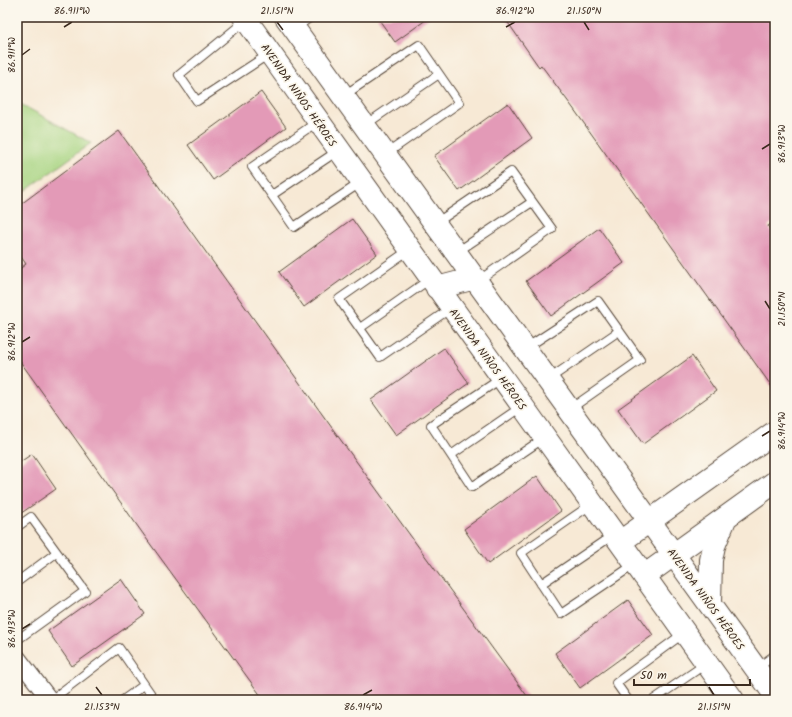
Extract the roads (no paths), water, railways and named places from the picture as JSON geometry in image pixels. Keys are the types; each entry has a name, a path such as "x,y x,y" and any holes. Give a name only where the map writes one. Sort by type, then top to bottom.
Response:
{"main road":[{"name":"AVENIDA NIÑOS HÉROES","path":"245,19 409,250 707,663 727,698"},
{"name":"AVENIDA NIÑOS HÉROES","path":"297,21 343,96 775,695"},
{"path":"433,283 476,280"},
{"path":"617,538 650,520 775,432"},
{"path":"640,570 674,554 775,482"},
{"path":"710,604 711,560 714,546 726,517"}],"street":[{"path":"17,656 50,700"}],"lane":[{"path":"245,19 179,75 197,101 270,54"},
{"path":"343,96 419,46 459,103 385,154"},
{"path":"364,125 439,74"},
{"path":"318,121 252,167 294,227 361,182"},
{"path":"272,195 339,150"},
{"path":"435,224 511,172 552,230 476,280"},
{"path":"457,253 532,202"},
{"path":"409,250 339,299 380,357 451,308"},
{"path":"360,328 433,283"},
{"path":"526,349 598,301 640,360 570,409"},
{"path":"548,379 619,331"},
{"path":"502,378 431,426 472,487 545,438"},
{"path":"450,455 522,406"},
{"path":"592,504 521,554 561,614 640,570"},
{"path":"17,528 31,517 85,591 17,640"},
{"path":"542,584 617,538"},
{"path":"17,582 56,553"},
{"path":"628,700 616,683 685,633"},
{"path":"50,700 119,648 155,700"},
{"path":"756,669 775,655"},
{"path":"653,700 707,663"},
{"path":"123,700 144,685"}]}
